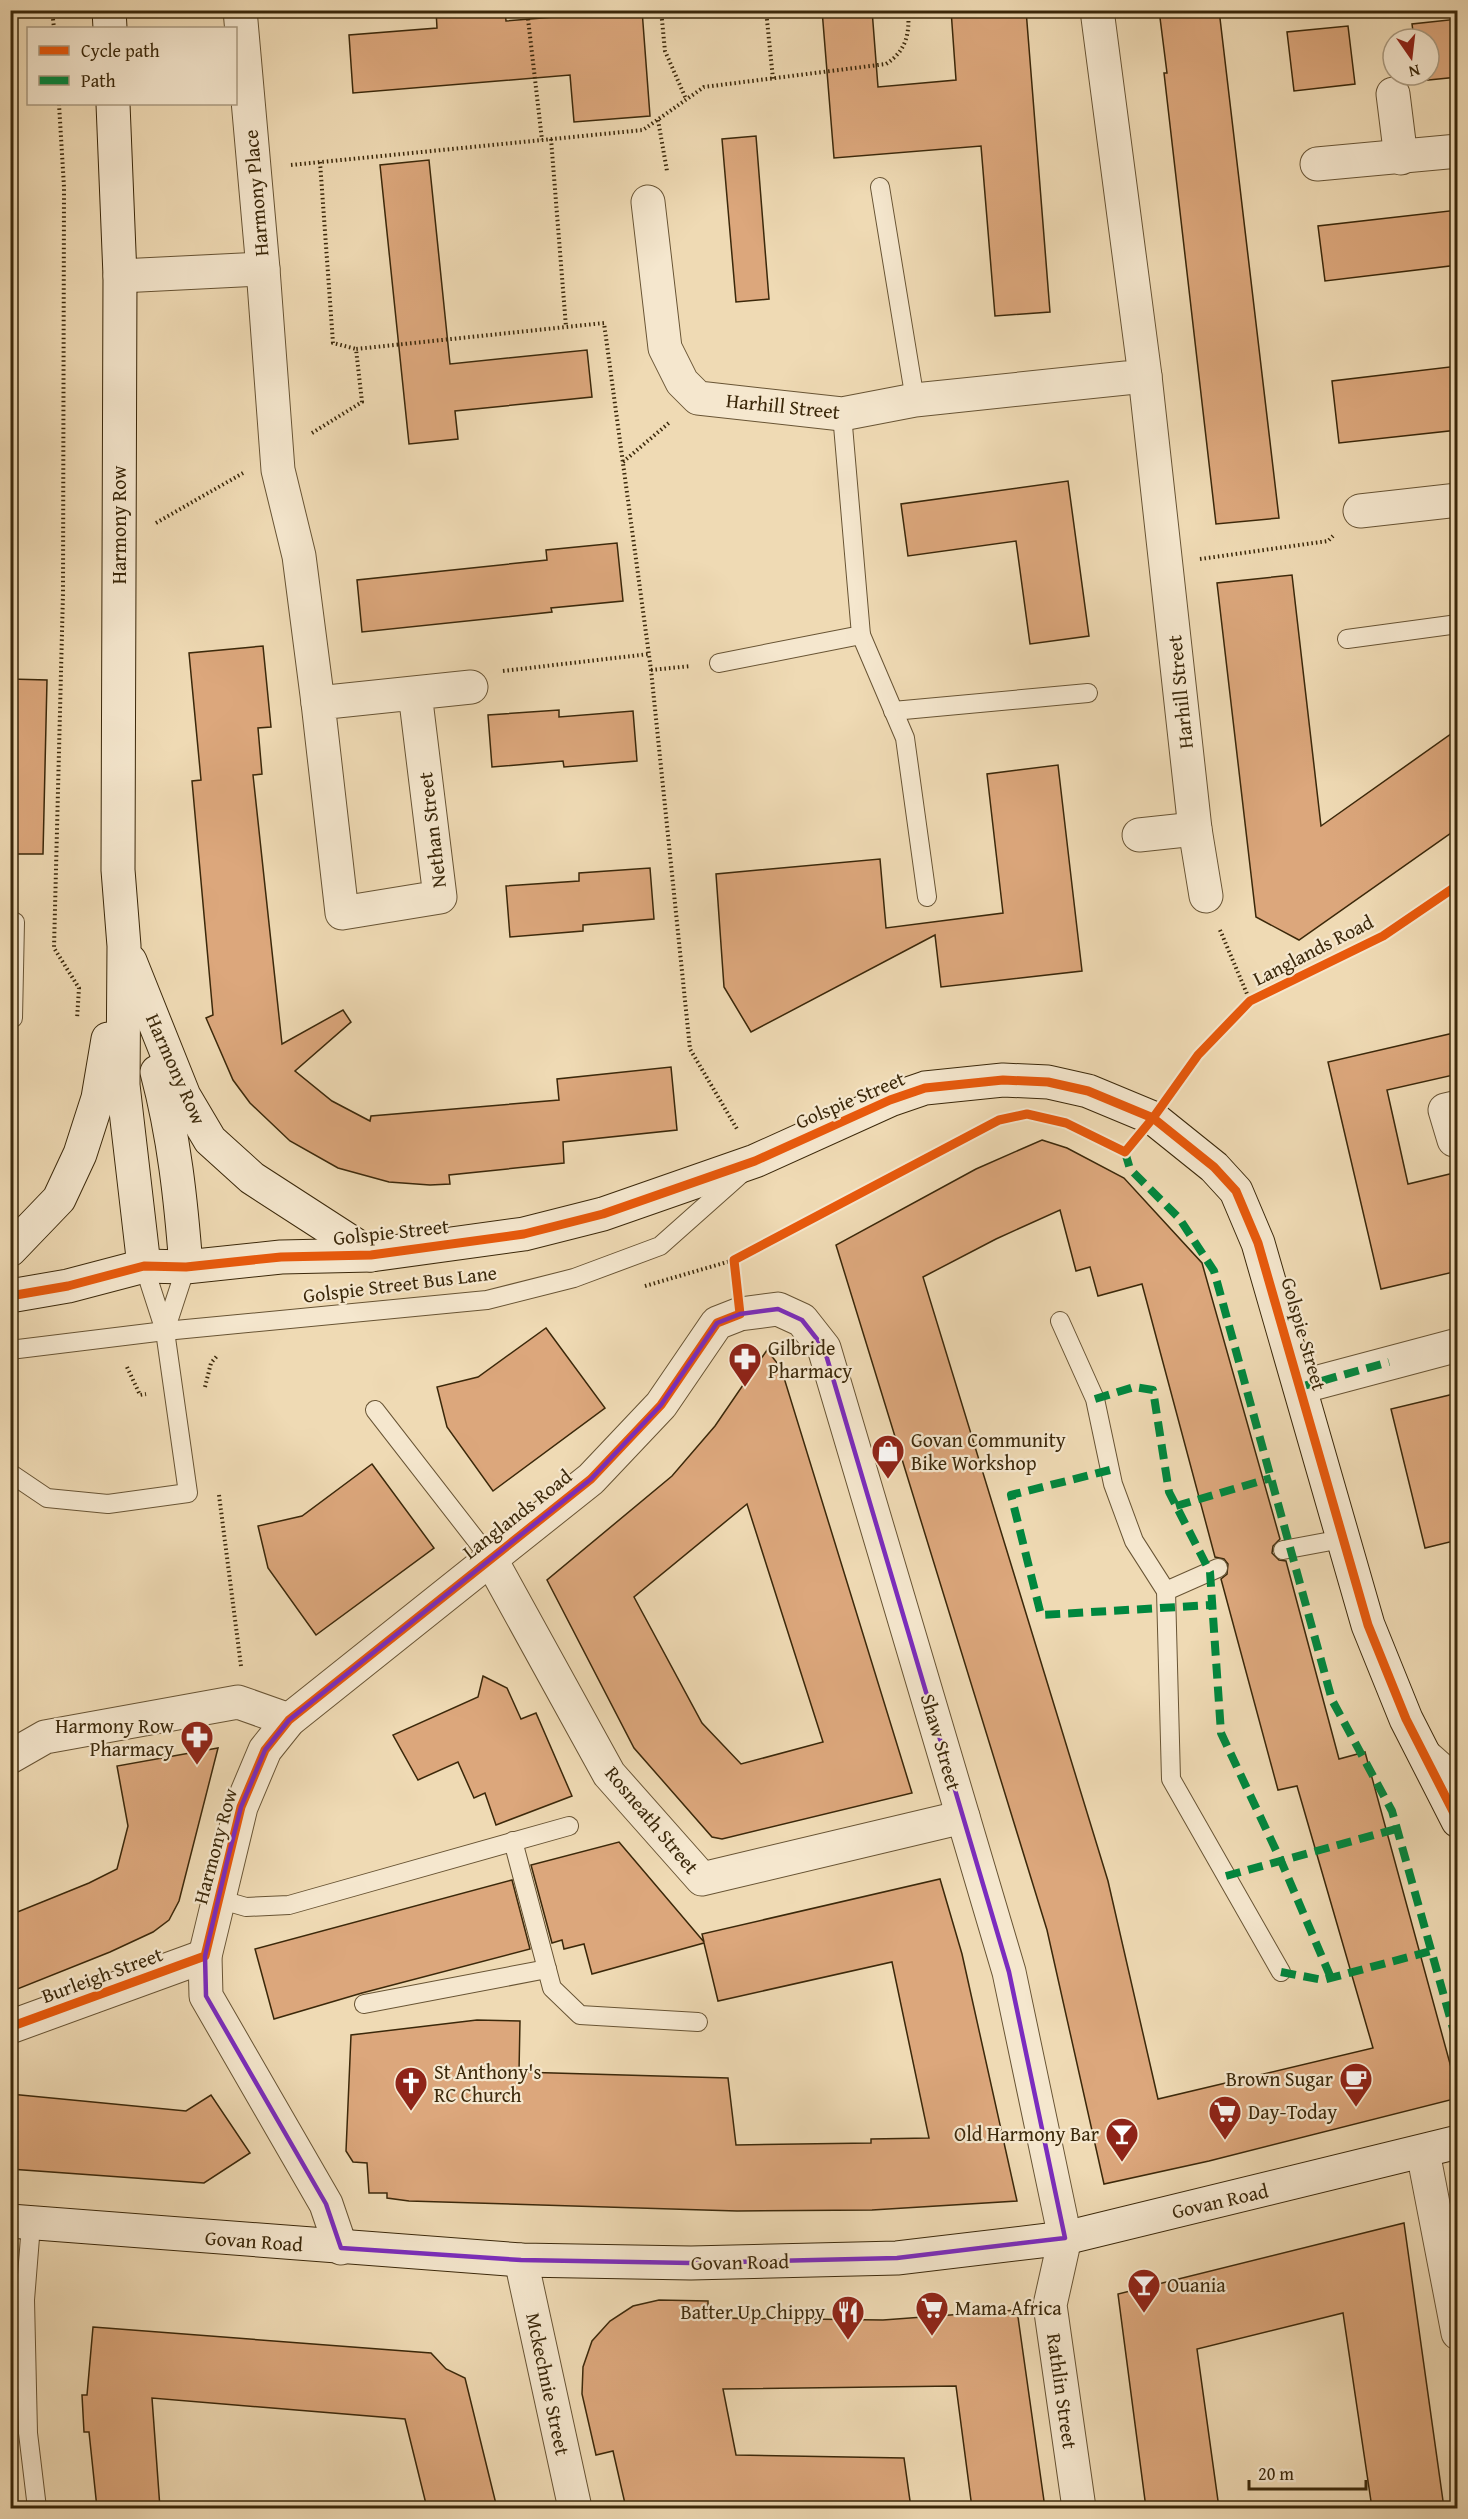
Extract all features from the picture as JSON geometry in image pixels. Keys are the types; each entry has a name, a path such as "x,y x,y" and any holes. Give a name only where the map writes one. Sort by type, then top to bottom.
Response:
{"street":[{"path":"109,10 110,27"},
{"name":"Harmony Place","path":"240,10 277,462"},
{"name":"Harhill Street","path":"1097,10 1145,376 1195,829 1206,896"},
{"path":"1393,94 1401,158"},
{"name":"Harmony Row","path":"113,105 120,276 118,870 124,946 123,1085 144,1266"},
{"path":"1317,164 1458,152"},
{"name":"Harhill Street","path":"648,202 664,348 682,382 698,398 842,414 915,400 1145,376"},
{"name":"Harmony Place","path":"120,276 263,269"},
{"name":"Nethan Street","path":"277,462 299,556 342,913 441,897 415,693"},
{"path":"1360,511 1458,500"},
{"path":"318,703 471,687"},
{"path":"1139,835 1195,829"},
{"name":"Harmony Row","path":"10,1250 59,1199 80,1154 98,1098 124,946"},
{"name":"Harmony Row","path":"124,946 181,1089 210,1140 252,1178 370,1255"},
{"name":"Harmony Row","path":"124,946 167,1109 181,1201 186,1267"},
{"name":"Golspie Street","path":"10,1296 68,1286 144,1266 186,1267 281,1257 370,1255 535,1231 603,1214 755,1161 890,1100 936,1087 1003,1080 1048,1082 1088,1091 1153,1118 1214,1167 1236,1191 1258,1243 1368,1625 1416,1738 1457,1817"},
{"path":"1454,1140 1445,1110 1458,1107"},
{"name":"Shaw Street","path":"740,1314 778,1310 802,1320 824,1348 1009,1972 1065,2238"},
{"name":"Langlands Road","path":"289,1720 591,1479 661,1405 717,1323 740,1314"},
{"path":"1300,1387 1458,1345"},
{"name":"Rosneath Street","path":"490,1558 609,1774 702,1879 963,1817"},
{"path":"10,1757 45,1737 238,1702 289,1720"},
{"name":"Harmony Row","path":"289,1720 265,1750 241,1807 205,1956 206,1996 326,2204 341,2248"},
{"name":"Burleigh Street","path":"10,2027 205,1956"},
{"name":"Govan Road","path":"21,2223 521,2260 691,2263 897,2259 1065,2238 1458,2142"},
{"path":"1423,2152 1458,2333"},
{"name":"Rathlin Street","path":"1065,2238 1050,2305 1078,2508"},
{"name":"Mckechnie Street","path":"521,2260 576,2508"}],"lane":[{"path":"880,187 915,400"},
{"path":"842,414 861,635 905,738 927,897"},
{"path":"1347,639 1458,624"},
{"path":"719,663 861,635"},
{"path":"893,711 1088,693"},
{"path":"10,922 15,922 13,1018 10,1018"},
{"name":"Golspie Street Bus Lane","path":"10,1350 165,1331 487,1300 574,1278 660,1246 755,1161"},
{"path":"10,1473 47,1498 108,1504 188,1493 165,1331 144,1266"},
{"path":"165,1331 186,1267"},
{"path":"1060,1321 1095,1399 1113,1484 1134,1541 1166,1591 1171,1779 1281,1972"},
{"path":"375,1410 490,1558"},
{"path":"1283,1550 1342,1539"},
{"path":"1166,1591 1218,1568"},
{"path":"1416,1738 1458,1775"},
{"path":"218,1899 246,1907 289,1905 569,1826"},
{"path":"513,1842 552,1988 580,2015 698,2022"},
{"path":"364,2004 547,1969"},
{"path":"21,2223 28,2433 37,2508"}],"path":[{"path":"52,10 54,27"},
{"path":"527,10 542,140"},
{"path":"662,10 665,51 686,99"},
{"path":"766,10 773,79"},
{"path":"254,168 643,130 704,87 886,64 899,56 910,28 908,10"},
{"path":"59,105 64,187 63,593 54,948 79,988 77,1022"},
{"path":"648,202 669,182 658,119"},
{"path":"550,139 566,327"},
{"path":"320,162 333,343 356,349 604,323 651,670 690,1049 755,1161"},
{"path":"119,544 277,462 362,402 356,349"},
{"path":"622,462 698,398"},
{"path":"1167,564 1328,541 1360,511"},
{"path":"471,687 485,673 649,654"},
{"path":"651,670 719,663"},
{"path":"1206,896 1250,1001"},
{"path":"740,1314 734,1260 744,1254"},
{"path":"117,1368 129,1367 140,1395 204,1385"}],"highlighted area":[{"path":"778,1309 802,1320 824,1348 1009,1972 1065,2238 897,2258 691,2263 521,2260 341,2248 326,2204 206,1996 205,1956 227,1862 241,1807 265,1750 289,1720 591,1479 661,1405 717,1323 740,1314"}],"building":[{"path":"436,10 505,10 506,21 642,10 650,116 574,122 570,75 353,93 349,35 437,28"},
{"path":"822,10 872,10 878,87 956,80 951,10 1026,10 1050,312 995,316 981,146 834,158"},
{"path":"1159,10 1219,10 1279,518 1216,524 1164,73 1167,73"},
{"path":"1458,19 1458,77 1441,79 1441,27 1412,27 1412,24"},
{"path":"1348,26 1355,84 1294,91 1287,32"},
{"path":"756,136 769,299 736,302 722,139"},
{"path":"429,160 450,364 587,350 592,397 455,411 458,439 409,444 380,165"},
{"path":"1458,210 1458,265 1325,281 1318,226"},
{"path":"1458,366 1458,430 1339,443 1332,381"},
{"path":"1068,481 1089,636 1030,644 1016,541 908,556 901,504"},
{"path":"617,543 623,601 551,608 552,612 362,632 357,580 547,560 546,550"},
{"path":"1292,575 1321,826 1458,729 1458,828 1299,940 1256,917 1217,583"},
{"path":"263,646 271,727 258,728 262,774 253,775 282,1044 343,1010 351,1022 295,1071 332,1101 370,1121 371,1116 559,1100 557,1079 671,1067 677,1130 563,1142 564,1163 449,1175 450,1184 430,1185 389,1182 338,1168 290,1141 250,1103 233,1080 206,1018 213,1015 192,781 201,780 189,653"},
{"path":"10,679 47,680 43,854 10,854"},
{"path":"559,710 559,717 633,711 637,761 564,767 563,761 492,767 488,715"},
{"path":"1058,765 1082,971 941,987 935,935 751,1032 724,987 716,874 880,859 886,928 1003,913 987,774"},
{"path":"650,868 654,919 583,925 583,931 510,937 506,886 579,881 579,873"},
{"path":"1458,1032 1458,1074 1387,1090 1408,1184 1458,1172 1458,1271 1381,1289 1328,1062"},
{"path":"1042,1140 1067,1148 1124,1178 1202,1263 1280,1539 1273,1546 1272,1553 1279,1560 1286,1561 1339,1759 1365,1752 1458,2098 1209,2161 1104,2184 1047,1930 836,1245 976,1169","holes":["1060,1210 1076,1271 1090,1267 1098,1296 1142,1284 1215,1557 1224,1559 1228,1564 1227,1574 1221,1579 1278,1790 1297,1786 1373,2048 1158,2099 1108,1881 923,1277 996,1239"]},
{"path":"546,1328 605,1408 493,1491 447,1427 437,1387 478,1377"},
{"path":"767,1350 781,1368 912,1793 722,1839 712,1837 634,1748 547,1580 672,1476 715,1426","holes":["747,1504 823,1742 741,1764 702,1723 634,1597"]},
{"path":"1458,1393 1458,1540 1425,1548 1391,1409"},
{"path":"372,1464 434,1548 316,1635 268,1568 258,1526 302,1516"},
{"path":"483,1676 507,1688 521,1719 536,1713 572,1796 496,1825 485,1793 474,1798 458,1762 418,1780 393,1735 478,1697"},
{"path":"218,1748 179,1901 169,1920 153,1932 110,1952 10,1992 10,1915 89,1883 117,1869 128,1826 117,1766"},
{"path":"619,1842 704,1942 702,1934 940,1879 962,1954 1017,2201 872,2210 737,2211 409,2201 387,2198 387,2193 369,2193 367,2163 353,2162 346,2151 351,2035 477,2020 520,2021 519,2072 728,2078 736,2145 871,2143 871,2139 929,2138 892,1962 718,2001 704,1943 592,1974 584,1944 564,1949 562,1940 552,1943 531,1865"},
{"path":"512,1880 530,1949 362,1993 274,2019 255,1949"},
{"path":"10,2094 186,2111 211,2095 250,2153 204,2183 10,2169"},
{"path":"1404,2223 1444,2508 1372,2508 1343,2313 1197,2349 1219,2508 1146,2508 1118,2294"},
{"path":"659,2300 708,2301 708,2318 883,2320 1017,2310 1045,2508 972,2508 956,2386 723,2389 736,2455 904,2458 911,2508 626,2508 613,2451 596,2455 582,2394 583,2367 592,2341 610,2321 633,2306"},
{"path":"93,2327 431,2353 446,2369 465,2378 497,2508 427,2508 405,2419 152,2398 160,2508 97,2508 89,2432 84,2432 82,2395 87,2395"}],"marked path":[{"path":"1125,1152 1130,1169 1179,1218 1214,1271 1332,1700 1392,1811 1458,2046"},
{"path":"1300,1387 1389,1362"},
{"path":"1095,1399 1134,1387 1153,1390 1169,1492 1210,1572 1221,1733 1281,1861 1331,1978"},
{"path":"1110,1470 1011,1495 1041,1615 1212,1605"},
{"path":"1176,1506 1271,1478"},
{"path":"1226,1876 1396,1829"},
{"path":"1281,1972 1323,1980 1431,1951"}],"cycle path":[{"path":"10,2027 205,1956 241,1807 265,1750 289,1720 591,1479 661,1405 717,1323 740,1314 734,1260 999,1120 1027,1114 1066,1123 1125,1152 1153,1118 1198,1055 1250,1001 1383,936 1458,885"},
{"path":"10,1296 68,1286 144,1266 186,1267 281,1257 371,1255 524,1234 603,1214 755,1161 890,1100 925,1088 1003,1080 1048,1082 1088,1091 1153,1118 1214,1167 1236,1191 1258,1243 1368,1625 1406,1719 1458,1821"}],"place":[{"name":"Gilbride Pharmacy","path":"745,1388"},
{"name":"Govan Community Bike Workshop","path":"888,1480"},
{"name":"Harmony Row Pharmacy","path":"197,1766"},
{"name":"Brown Sugar","path":"1356,2108"},
{"name":"St Anthony's RC Church","path":"411,2112"},
{"name":"Day-Today","path":"1225,2141"},
{"name":"Old Harmony Bar","path":"1122,2163"},
{"name":"Ouania","path":"1144,2314"},
{"name":"Mama Africa","path":"932,2337"},
{"name":"Batter Up Chippy","path":"848,2341"}]}
